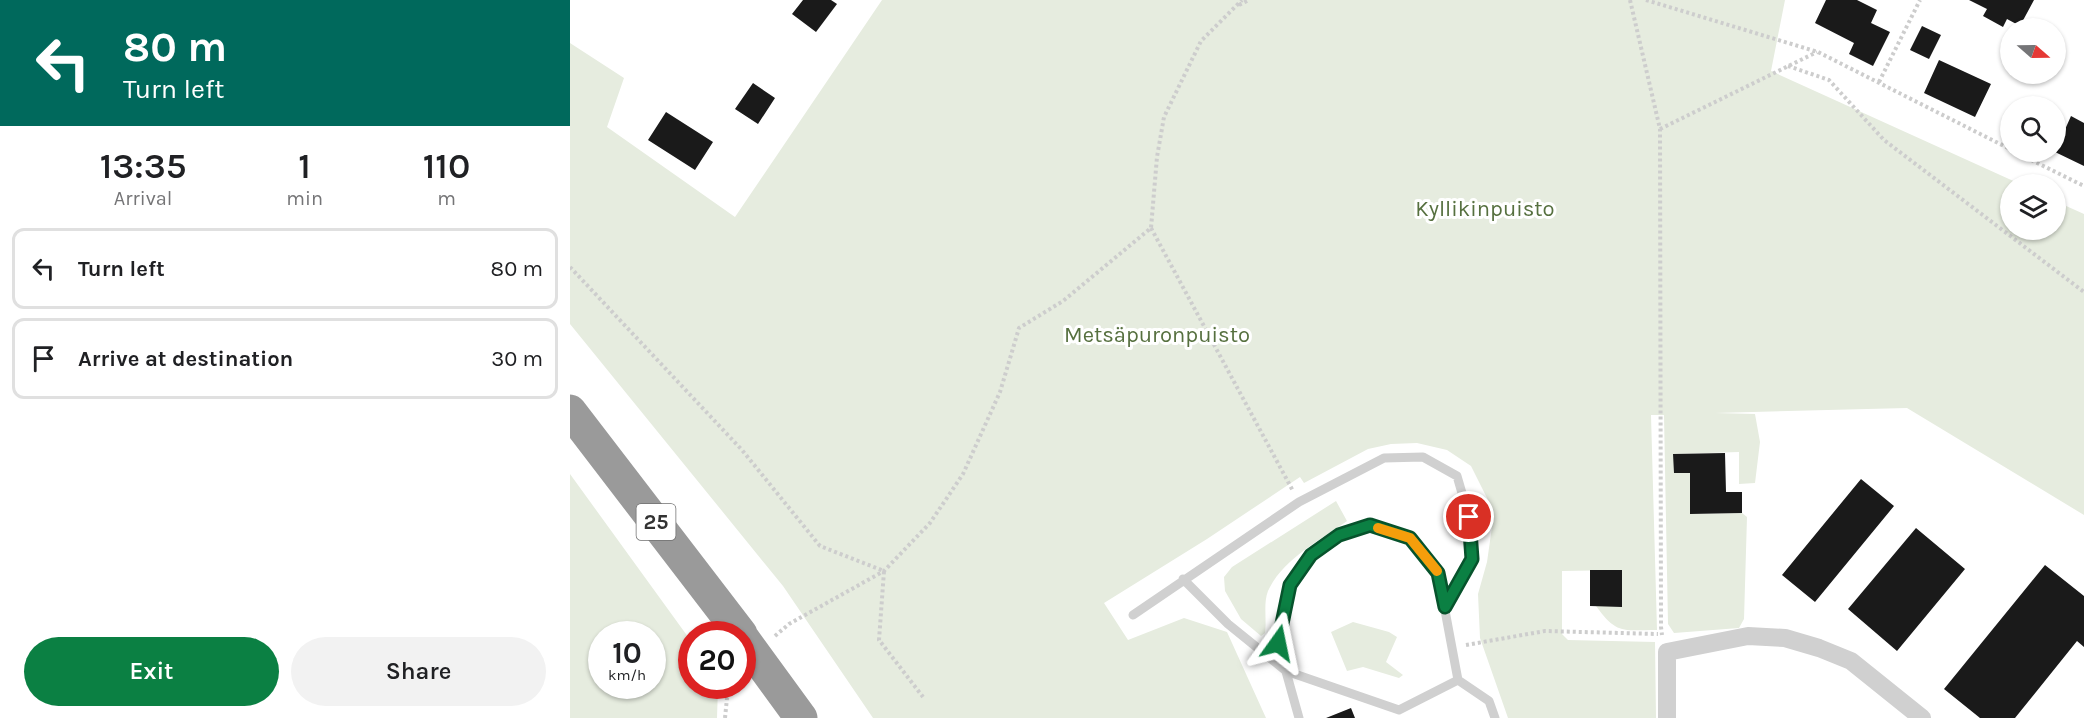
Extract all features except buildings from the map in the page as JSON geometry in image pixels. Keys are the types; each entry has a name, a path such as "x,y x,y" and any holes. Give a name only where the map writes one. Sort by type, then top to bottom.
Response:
{"highway":[{"name":"25","path":"570,411 731,621"},
{"name":"25","path":"756,655 801,718"}],"street":[{"path":"1667,718 1665,643 1748,636 1785,638 1851,661 1922,718"}],"lane":[{"path":"1133,615 1299,502 1384,458 1423,457 1457,476 1469,517 1472,559 1445,607"},
{"path":"1299,718 1278,643 1290,585 1311,555 1339,535 1370,525 1410,538 1438,573 1458,680 1489,701 1495,718"},
{"path":"1183,579 1228,624 1286,671 1399,710 1458,680"}],"path":[{"path":"1249,0 1240,2 1201,41 1164,117 1157,157 1151,228 1299,502"},
{"path":"1453,648 1545,631 1665,643 1660,627 1660,129 1630,0"},
{"path":"1646,0 1818,52 2000,144"},
{"path":"1879,82 1920,0"},
{"path":"1660,129 1818,52"},
{"path":"1788,66 1828,80 1884,140 2084,292"},
{"path":"2036,162 2084,186"},
{"path":"756,637 789,624 884,570 930,523 963,474 1000,392 1019,328 1063,301 1151,228"},
{"path":"570,267 742,450 820,546 884,570"},
{"path":"884,570 879,640 923,697"},
{"path":"725,718 727,699"}],"green space":[{"path":"882,0 1785,0 1771,71 2000,175 2000,240 2066,240 2066,206 2084,214 2084,515 1907,408 1715,413 1755,414 1760,442 1755,483 1739,484 1739,452 1674,454 1674,473 1690,473 1690,514 1742,513 1747,517 1744,619 1739,628 1674,633 1668,624 1664,415 1651,415 1657,630 1622,629 1610,622 1596,606 1622,606 1622,570 1562,571 1562,634 1568,640 1655,642 1656,718 1508,718 1480,638 1478,594 1487,562 1492,527 1488,500 1471,466 1447,450 1417,443 1391,444 1368,449 1304,483 1300,477 1207,539 1104,603 1128,640 1184,618 1227,632 1266,718 873,718 783,586 570,324 570,43 624,78 607,127 735,217"},
{"path":"570,474 678,623 678,699 718,699 717,718 570,718"},
{"path":"1336,501 1347,521 1292,560 1274,580 1268,591 1265,606 1265,633 1261,636 1241,619 1225,591 1224,577 1232,567"},
{"path":"1353,622 1389,632 1397,637 1386,662 1403,675 1399,678 1363,667 1347,671 1331,632"}],"slow traffic":[{"path":"1378,528 1410,538 1437,571"}],"route":[{"path":"1278,643 1290,585 1311,555 1339,535 1370,525 1410,538 1438,573 1445,607 1472,559 1469,517"}],"park label":[{"name":"Kyllikinpuisto","path":"1485,209"},
{"name":"Metsäpuronpuisto","path":"1157,335"}]}
